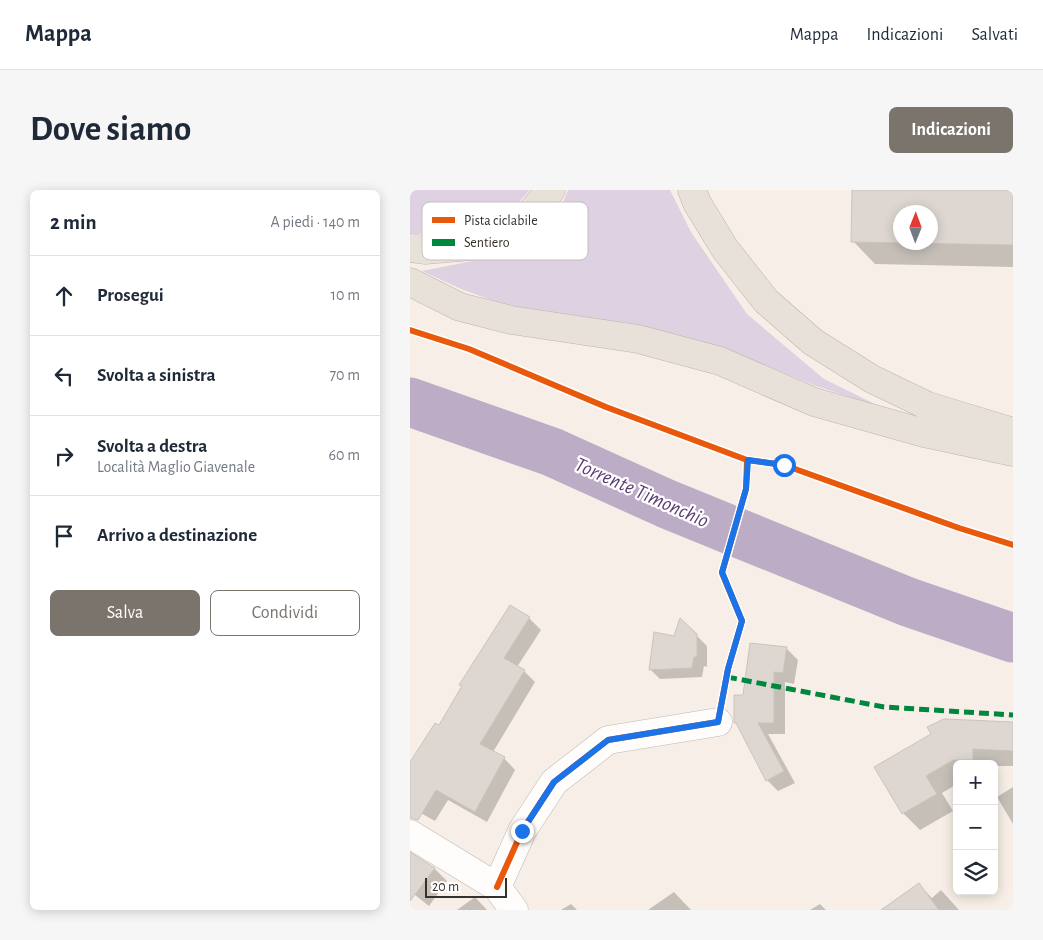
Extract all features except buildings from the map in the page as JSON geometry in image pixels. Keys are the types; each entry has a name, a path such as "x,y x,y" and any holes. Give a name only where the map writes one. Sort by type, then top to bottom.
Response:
{"highway":[{"path":"540,202 551,190"},
{"path":"692,190 696,203 725,249 766,301 813,342 872,379 928,406 1013,432"},
{"path":"410,282 460,307 511,320 638,339 720,361 814,402 924,433 1013,452"}],"street":[{"path":"496,887 522,831 554,782 608,740 718,722"},
{"path":"410,834 496,887 514,910"}],"shaded area":[{"path":"410,190 530,190 519,202 422,202 422,234 410,234"},
{"path":"568,190 670,190 691,232 747,314 824,379 883,408 813,385 735,353 507,306 461,289 422,271 478,260 588,260 588,202 563,202"}],"waterway":[{"name":"Torrente Timonchio","path":"410,402 552,452 667,504 908,602 1013,638"}],"marked path":[{"path":"727,677 884,707 1013,715"}],"cycle path":[{"path":"410,330 469,349 606,407 747,460 784,465 959,528 1013,545"},
{"path":"497,887 522,831 554,782 608,740 718,722 728,669 742,621 722,573 746,489 747,460"}],"route":[{"path":"522,831 554,782 608,740 718,722 728,669 742,621 722,572 746,489 748,460 784,465"}]}
